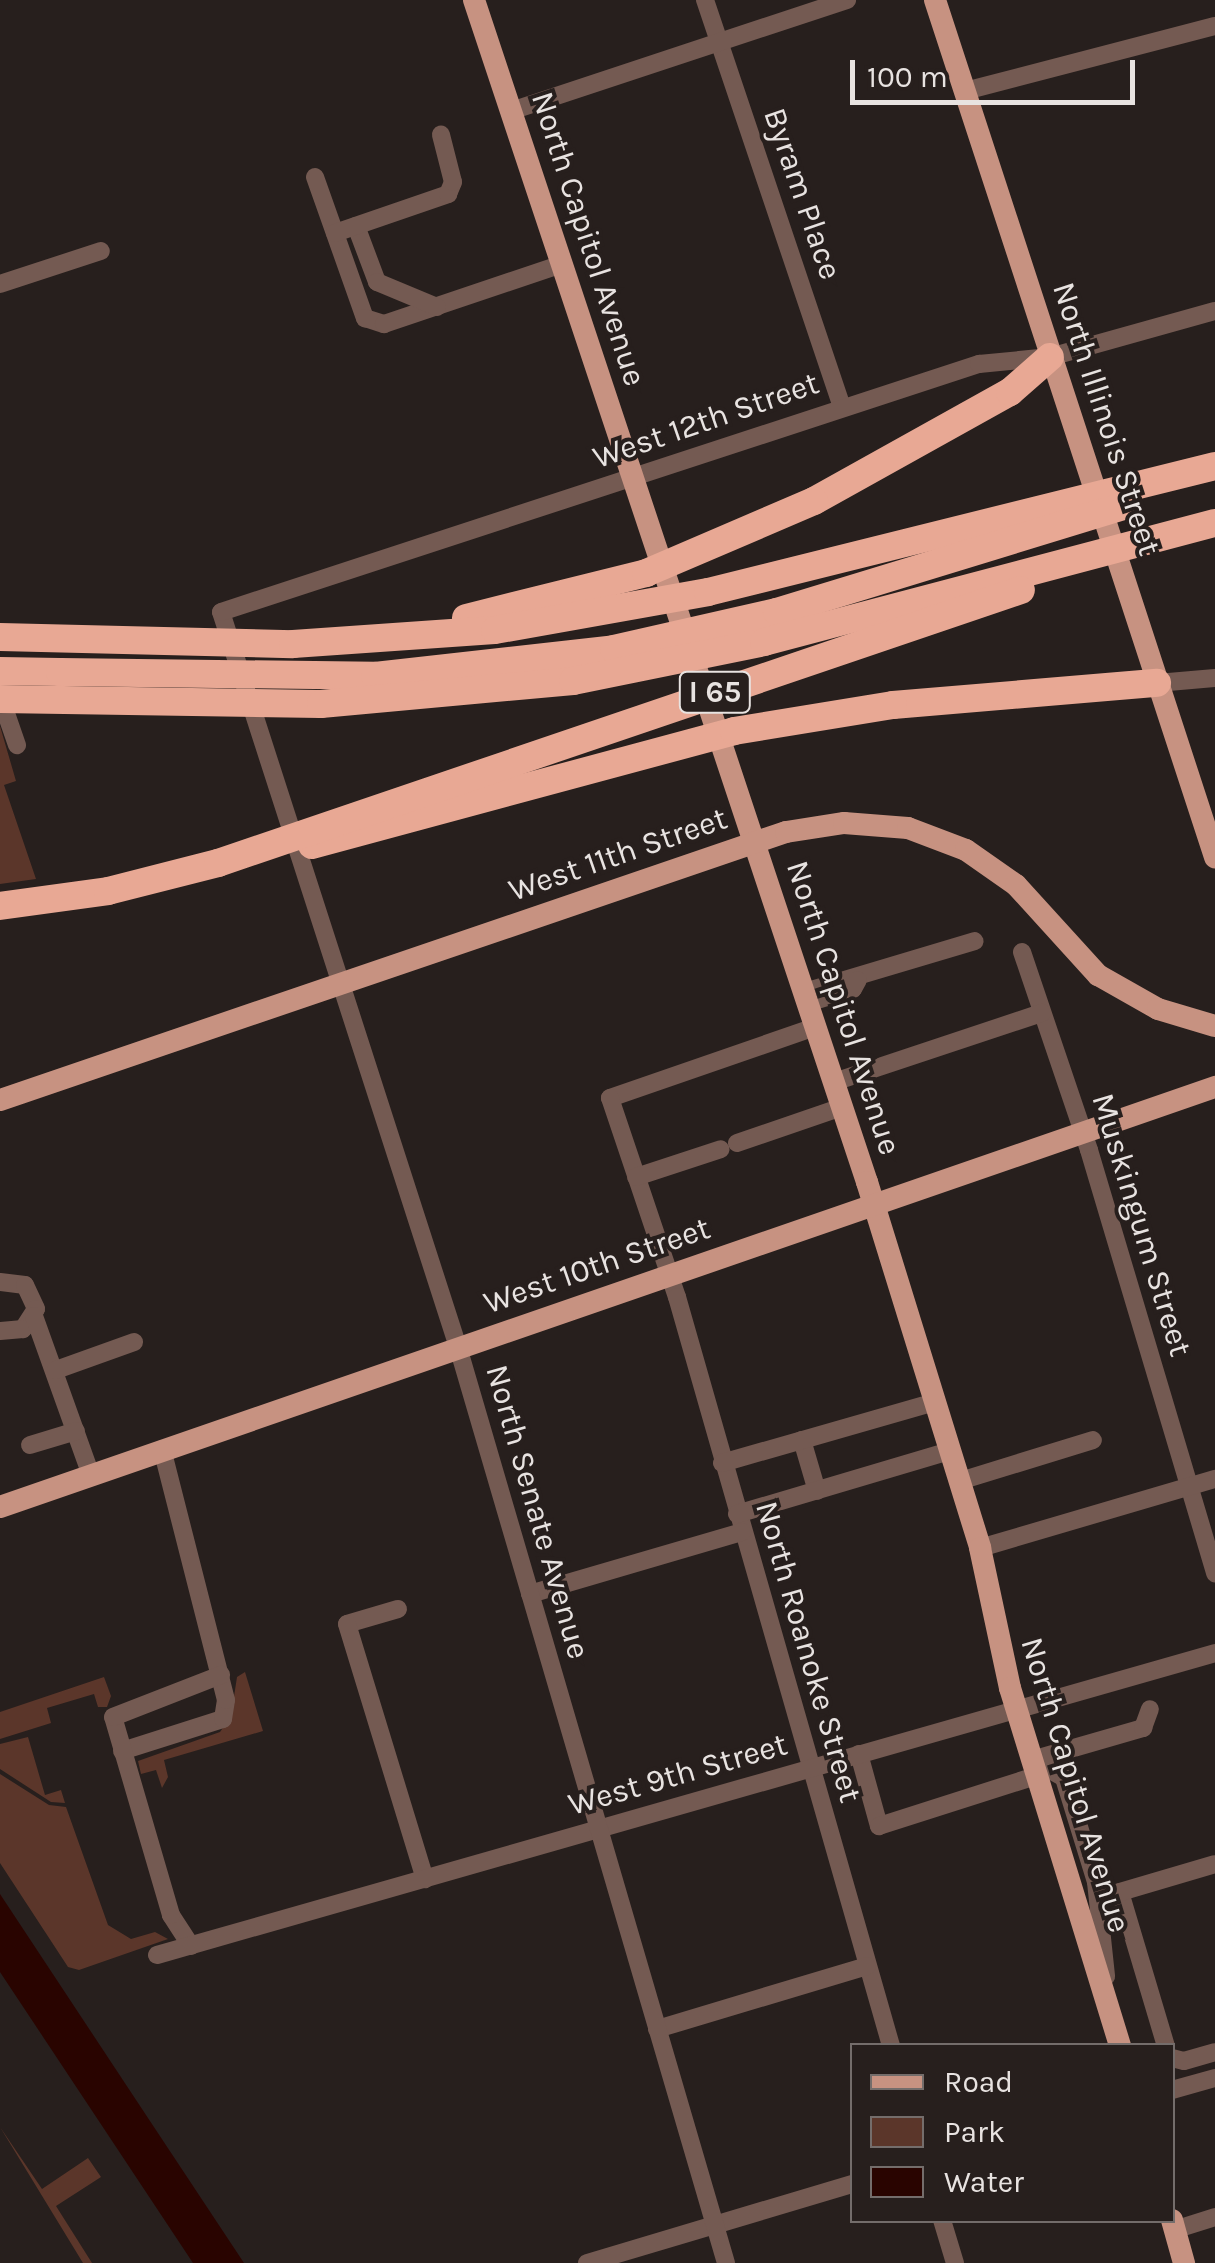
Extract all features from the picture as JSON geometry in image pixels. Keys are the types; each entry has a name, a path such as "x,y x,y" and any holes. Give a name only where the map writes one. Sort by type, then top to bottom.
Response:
{"highway":[{"path":"360,642 646,574 814,501 1014,389 1050,357"},
{"path":"0,637 360,642 495,630 648,605 1215,466"},
{"path":"0,671 339,678 614,649 890,580 1215,476"},
{"path":"0,697 321,704 573,681 764,642 1215,526"},
{"name":"I 65","path":"0,906 37,902 218,863 866,640 1215,526"},
{"path":"218,863 355,836 770,723 893,705 1157,682"}],"main road":[{"name":"North Capitol Avenue","path":"474,0 874,1206 980,1548 1016,1709 1119,2043"},
{"name":"North Illinois Street","path":"935,0 1215,858"},
{"name":"West 11th Street","path":"0,1100 755,843 844,823 934,836 1016,885 1098,974 1135,999 1215,1026"},
{"name":"West 10th Street","path":"0,1507 1215,1086"},
{"path":"1173,2225 1184,2263"}],"street":[{"name":"Byram Place","path":"705,0 842,407"},
{"path":"512,111 847,0"},
{"path":"965,91 1215,26"},
{"path":"335,234 448,194 453,182 440,135"},
{"path":"315,177 365,318 384,324 562,264"},
{"path":"356,226 377,282 437,306"},
{"path":"0,284 102,251"},
{"name":"West 12th Street","path":"221,612 994,360 1050,357 1215,310"},
{"name":"North Senate Avenue","path":"221,612 458,1347 726,2263"},
{"path":"1157,682 1215,678"},
{"path":"0,697 17,745"},
{"path":"806,998 851,976 858,980 974,941"},
{"name":"Muskingum Street","path":"1022,952 1083,1134 1215,1574"},
{"path":"834,1082 1042,1013"},
{"name":"North Roanoke Street","path":"816,1027 610,1098 669,1276 890,2043"},
{"path":"636,1176 842,1107"},
{"path":"0,1282 25,1285 35,1300 34,1316 90,1475"},
{"path":"0,1331 23,1329 34,1316"},
{"path":"54,1366 132,1338"},
{"path":"722,1463 935,1402"},
{"path":"30,1445 76,1431"},
{"path":"802,1440 817,1491"},
{"path":"960,1481 1093,1440"},
{"path":"122,1752 223,1719 221,1676 162,1449"},
{"path":"530,1594 740,1523 817,1491 950,1451"},
{"path":"980,1548 1215,1479"},
{"path":"398,1609 347,1624 425,1878"},
{"name":"West 9th Street","path":"158,1955 1215,1653"},
{"path":"190,1946 171,1915 113,1717 221,1676"},
{"path":"859,1754 879,1826 1143,1728 1150,1709"},
{"path":"1034,1768 1064,1778 1098,1898 1109,2008"},
{"path":"1075,1905 1215,1864"},
{"path":"1120,1892 1165,2043"},
{"path":"657,2030 867,1966"},
{"path":"1175,2059 1184,2062 1215,2052"},
{"path":"1175,2089 1215,2078"},
{"path":"587,2263 850,2185"},
{"path":"1173,2225 1215,2217"},
{"path":"943,2223 955,2263"}],"green space":[{"path":"0,726 16,781 4,785 36,879 0,884"},
{"path":"245,1672 263,1731 164,1760 168,1777 162,1788 156,1770 141,1774 138,1761 220,1732 231,1716 237,1677"},
{"path":"104,1677 111,1696 107,1707 98,1707 94,1694 47,1708 51,1723 0,1739 0,1712"},
{"path":"28,1737 45,1795 61,1790 65,1803 51,1802 0,1769 0,1744"},
{"path":"0,1774 49,1805 66,1807 108,1925 131,1939 155,1932 168,1939 79,1970 68,1967 0,1863"},
{"path":"0,2127 42,2189 88,2158 101,2177 56,2206 92,2263 83,2263"}],"water":[{"path":"0,1894 244,2263 193,2263 0,1972"}]}
